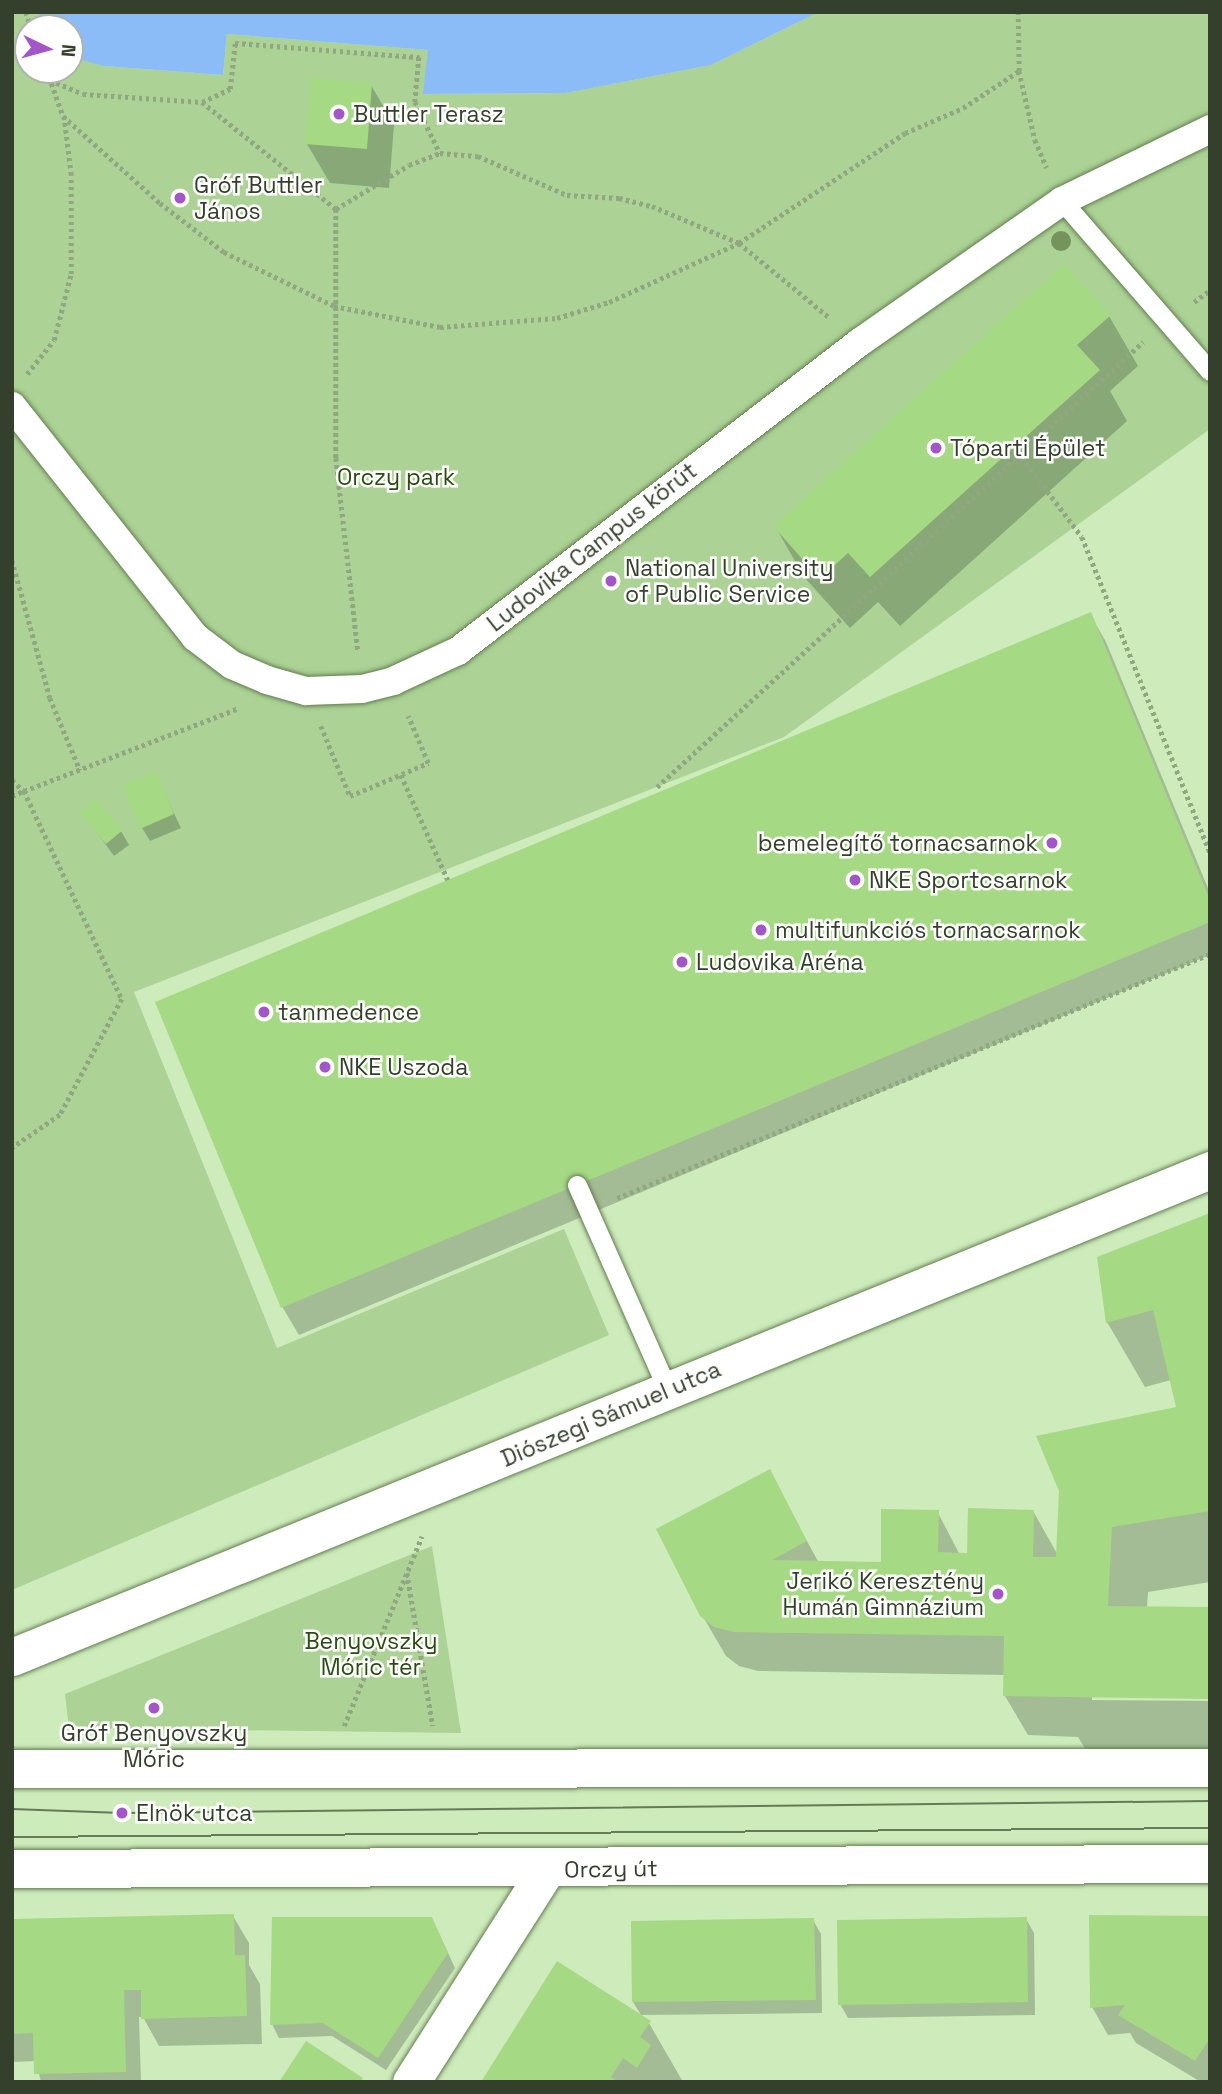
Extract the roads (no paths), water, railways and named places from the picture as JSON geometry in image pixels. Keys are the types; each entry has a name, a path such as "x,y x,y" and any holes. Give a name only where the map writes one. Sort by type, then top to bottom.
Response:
{"street":[{"name":"Ludovika Campus körút","path":"16,395 195,637 233,665 306,691 362,688 393,681 458,651 860,342 1062,201 1210,129"},
{"name":"Diószegi Sámuel utca","path":"12,1657 444,1484 1210,1170"},
{"path":"12,1769 1210,1768"},
{"name":"Orczy út","path":"12,1870 546,1870 1210,1864"},
{"path":"411,2082 546,1870"}],"lane":[{"path":"1062,201 1165,323 1210,371"},
{"path":"576,1185 668,1390"}],"water":[{"path":"38,12 819,12 711,65 566,93 423,94 428,50 227,34 223,75 103,66 84,61 84,14"}],"tram line":[{"path":"12,1809 122,1813 1210,1801"},
{"path":"12,1837 1210,1828"}],"place":[{"name":"Buttler Terasz","path":"339,114"},
{"name":"Gróf Buttler János","path":"180,198"},
{"name":"Tóparti Épület","path":"936,448"},
{"name":"National University of Public Service","path":"611,581"},
{"name":"bemelegítő tornacsarnok","path":"1052,843"},
{"name":"NKE Sportcsarnok","path":"855,880"},
{"name":"multifunkciós tornacsarnok","path":"761,930"},
{"name":"Ludovika Aréna","path":"682,962"},
{"name":"tanmedence","path":"264,1012"},
{"name":"NKE Uszoda","path":"325,1067"},
{"name":"Jerikó Keresztény Humán Gimnázium","path":"998,1594"},
{"name":"Gróf Benyovszky Móric","path":"154,1708"},
{"name":"Elnök utca","path":"122,1813"}],"park label":[{"name":"Orczy park","path":"396,477"},
{"name":"Benyovszky Móric tér","path":"371,1654"}]}
